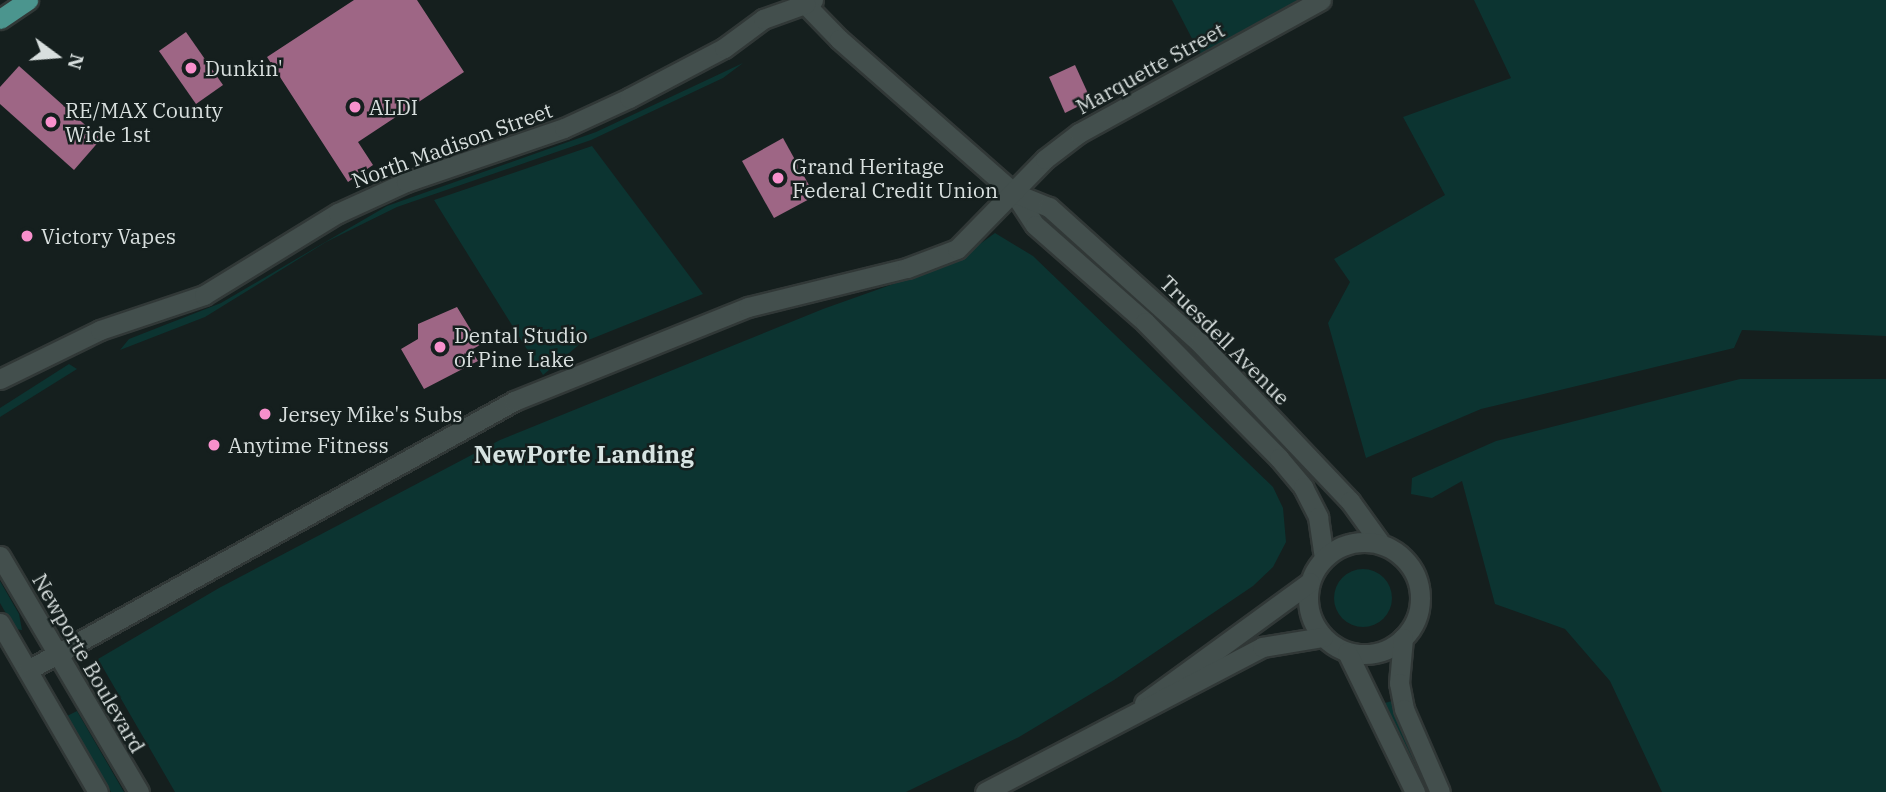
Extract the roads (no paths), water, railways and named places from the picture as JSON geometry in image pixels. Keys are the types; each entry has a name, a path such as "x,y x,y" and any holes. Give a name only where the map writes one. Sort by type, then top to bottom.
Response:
{"main road":[{"path":"0,19 29,0"}],"street":[{"name":"Marquette Street","path":"28,670 514,401 748,307 908,268 957,249 1045,159 1114,111 1321,0"},
{"name":"Truesdell Avenue","path":"805,1 1014,193 1035,225 1145,322 1303,486 1318,517 1324,558"},
{"name":"North Madison Street","path":"0,379 89,335 204,295 338,213 406,182 564,128 629,98 724,48 763,19 805,1"},
{"name":"Truesdell Avenue","path":"1014,193 1049,208 1200,343 1350,501 1381,544"},
{"path":"1130,715 1310,582 1324,558 1350,543 1381,544 1402,557 1418,583 1418,614 1403,638 1399,683 1404,709 1440,792"},
{"name":"Newporte Boulevard","path":"0,556 139,792"},
{"path":"1310,582 1309,611 1323,637 1347,652 1377,653 1403,638"},
{"path":"0,623 98,792"},
{"path":"985,792 1262,647 1323,637"},
{"path":"1347,652 1416,792"}],"place":[{"name":"Dunkin'","path":"191,68"},
{"name":"ALDI","path":"355,107"},
{"name":"RE/MAX County Wide 1st","path":"51,122"},
{"name":"Grand Heritage Federal Credit Union","path":"778,178"},
{"name":"Victory Vapes","path":"27,236"},
{"name":"Dental Studio of Pine Lake","path":"440,347"},
{"name":"Jersey Mike's Subs","path":"265,414"},
{"name":"Anytime Fitness","path":"214,445"}],"district":[{"name":"NewPorte Landing","path":"584,455"}]}
